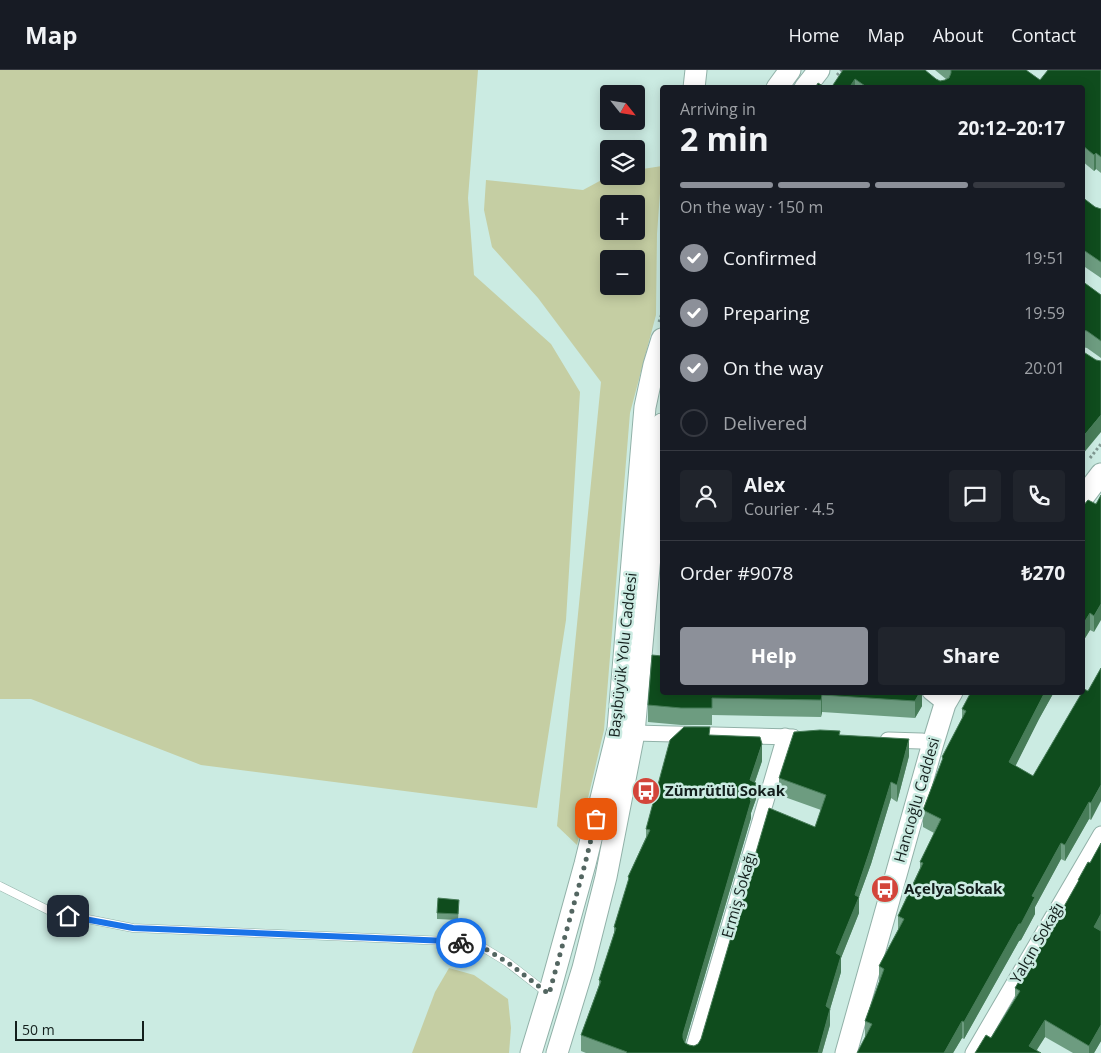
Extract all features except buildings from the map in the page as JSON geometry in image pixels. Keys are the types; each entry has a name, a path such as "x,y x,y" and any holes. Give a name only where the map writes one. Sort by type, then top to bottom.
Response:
{"main road":[{"path":"681,85 682,70"},
{"path":"694,85 696,70"},
{"path":"779,85 790,70"},
{"path":"807,85 819,70"},
{"name":"Başıbüyük Yolu Caddesi","path":"530,1053 549,994 585,864 618,729 645,408 660,346"},
{"name":"Başıbüyük Yolu Caddesi","path":"557,1053 583,968 606,877 634,733 660,473"},
{"path":"1085,495 1101,474"},
{"name":"Hancıoğlu Caddesi","path":"846,1053 932,742 942,696"}],"street":[{"path":"634,733 804,737"},
{"name":"Ermiş Sokağı","path":"692,1053 785,736"},
{"path":"872,739 932,742"},
{"name":"Yalçın Sokağı","path":"973,1053 1101,834"}],"lane":[{"path":"0,886 52,912 133,928 448,941 484,948 507,962 549,994"}],"green space":[{"path":"0,70 478,70 468,198 474,275 551,344 580,392 566,620 537,808 201,765 31,699 0,699"},
{"path":"660,166 656,315 630,413 604,730 577,845 557,826 601,382 538,298 492,247 484,210 486,180 583,190 600,181 600,185 645,185 645,169"},
{"path":"449,968 474,975 508,999 511,1028 509,1053 412,1053 435,992"}],"way so far":[{"path":"461,943 484,948 507,962 549,994 596,819"}],"place":[{"name":"Zümrütlü Sokak","path":"646,791"},
{"name":"Açelya Sokak","path":"885,889"}],"route":[{"path":"68,916 133,928 461,943"}]}
